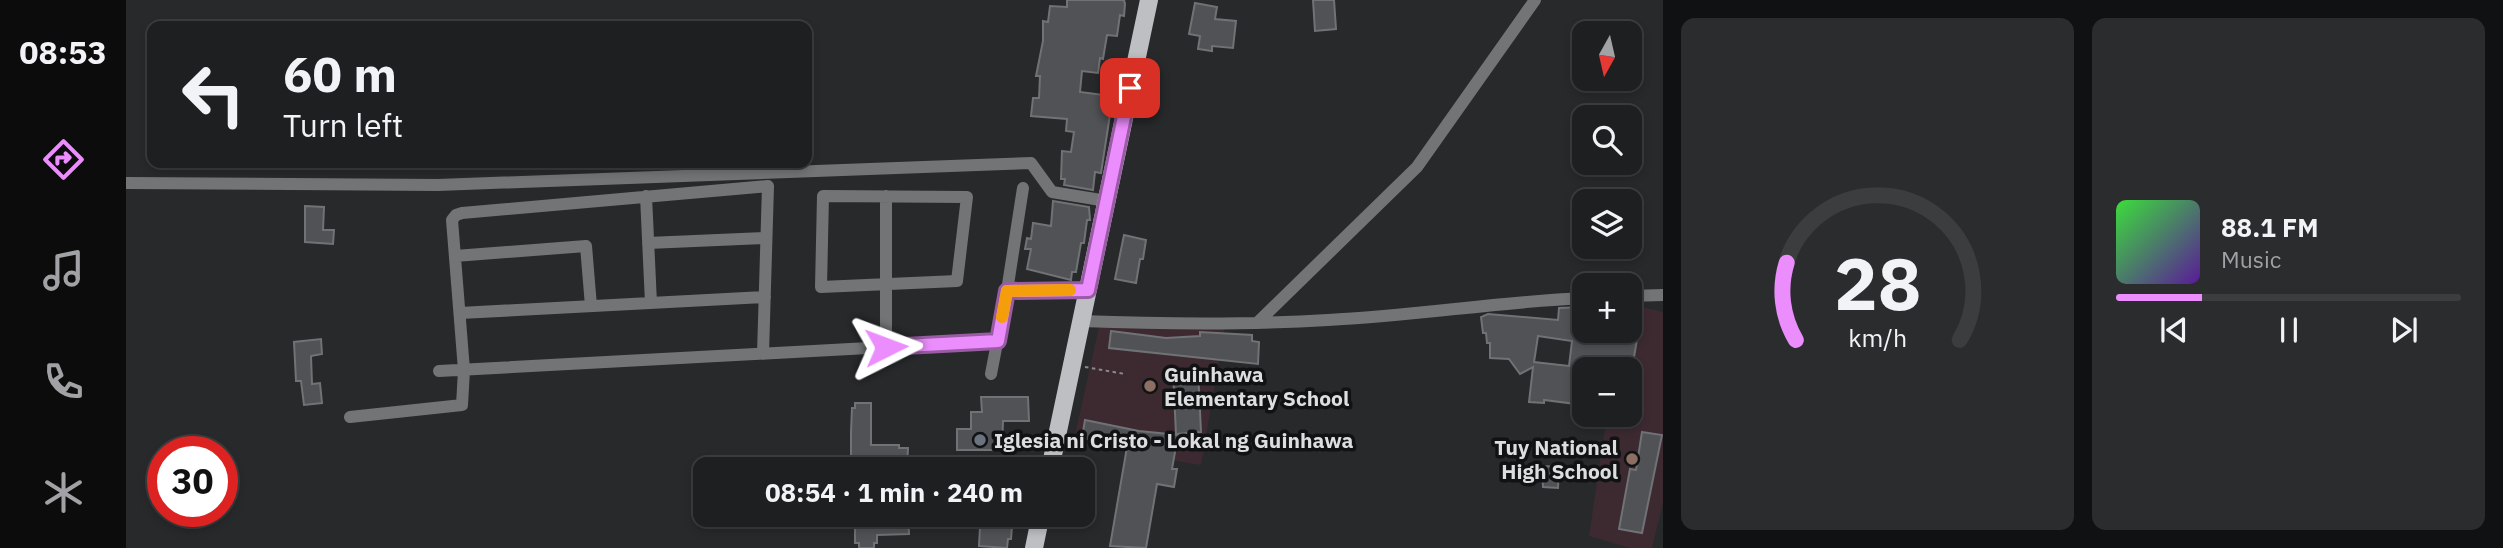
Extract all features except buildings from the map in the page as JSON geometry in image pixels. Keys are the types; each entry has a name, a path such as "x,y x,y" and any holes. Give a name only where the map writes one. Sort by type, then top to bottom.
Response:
{"main road":[{"path":"1052,457 1149,0"},
{"path":"1034,548 1038,527"}],"street":[{"path":"1258,322 1417,167 1535,0"},
{"path":"126,183 438,185 1031,163 1052,192 1107,201"},
{"path":"350,417 463,405 464,370 452,220 462,213 768,186 763,354"},
{"path":"991,374 1023,188"},
{"path":"646,196 651,303"},
{"path":"823,196 886,196 967,197 957,281 821,287 823,196"},
{"path":"886,196 886,347"},
{"path":"648,243 766,238"},
{"path":"455,256 586,246 590,306"},
{"path":"1007,291 1088,290"},
{"path":"1642,296 1663,295"},
{"path":"460,313 765,297"},
{"path":"1081,321 1170,324 1329,320 1572,299"},
{"path":"439,371 998,341"}],"path":[{"path":"1071,363 1125,374"}],"shaded area":[{"name":"Tuy National High School","path":"1642,307 1663,312 1663,503 1652,548 1630,548 1589,536 1605,427 1642,427 1642,357 1615,357 1617,343 1642,343"},
{"name":"Guinhawa Elementary School","path":"1225,326 1201,465 1073,444 1099,327"}],"slow traffic":[{"path":"1002,317 1007,291 1070,290"}],"place":[{"name":"Guinhawa Elementary School","path":"1150,386"},
{"name":"Iglesia ni Cristo - Lokal ng Guinhawa","path":"980,440"},
{"name":"Tuy National High School","path":"1632,459"}],"route":[{"path":"886,347 998,341 1007,291 1088,290 1130,88"}]}
